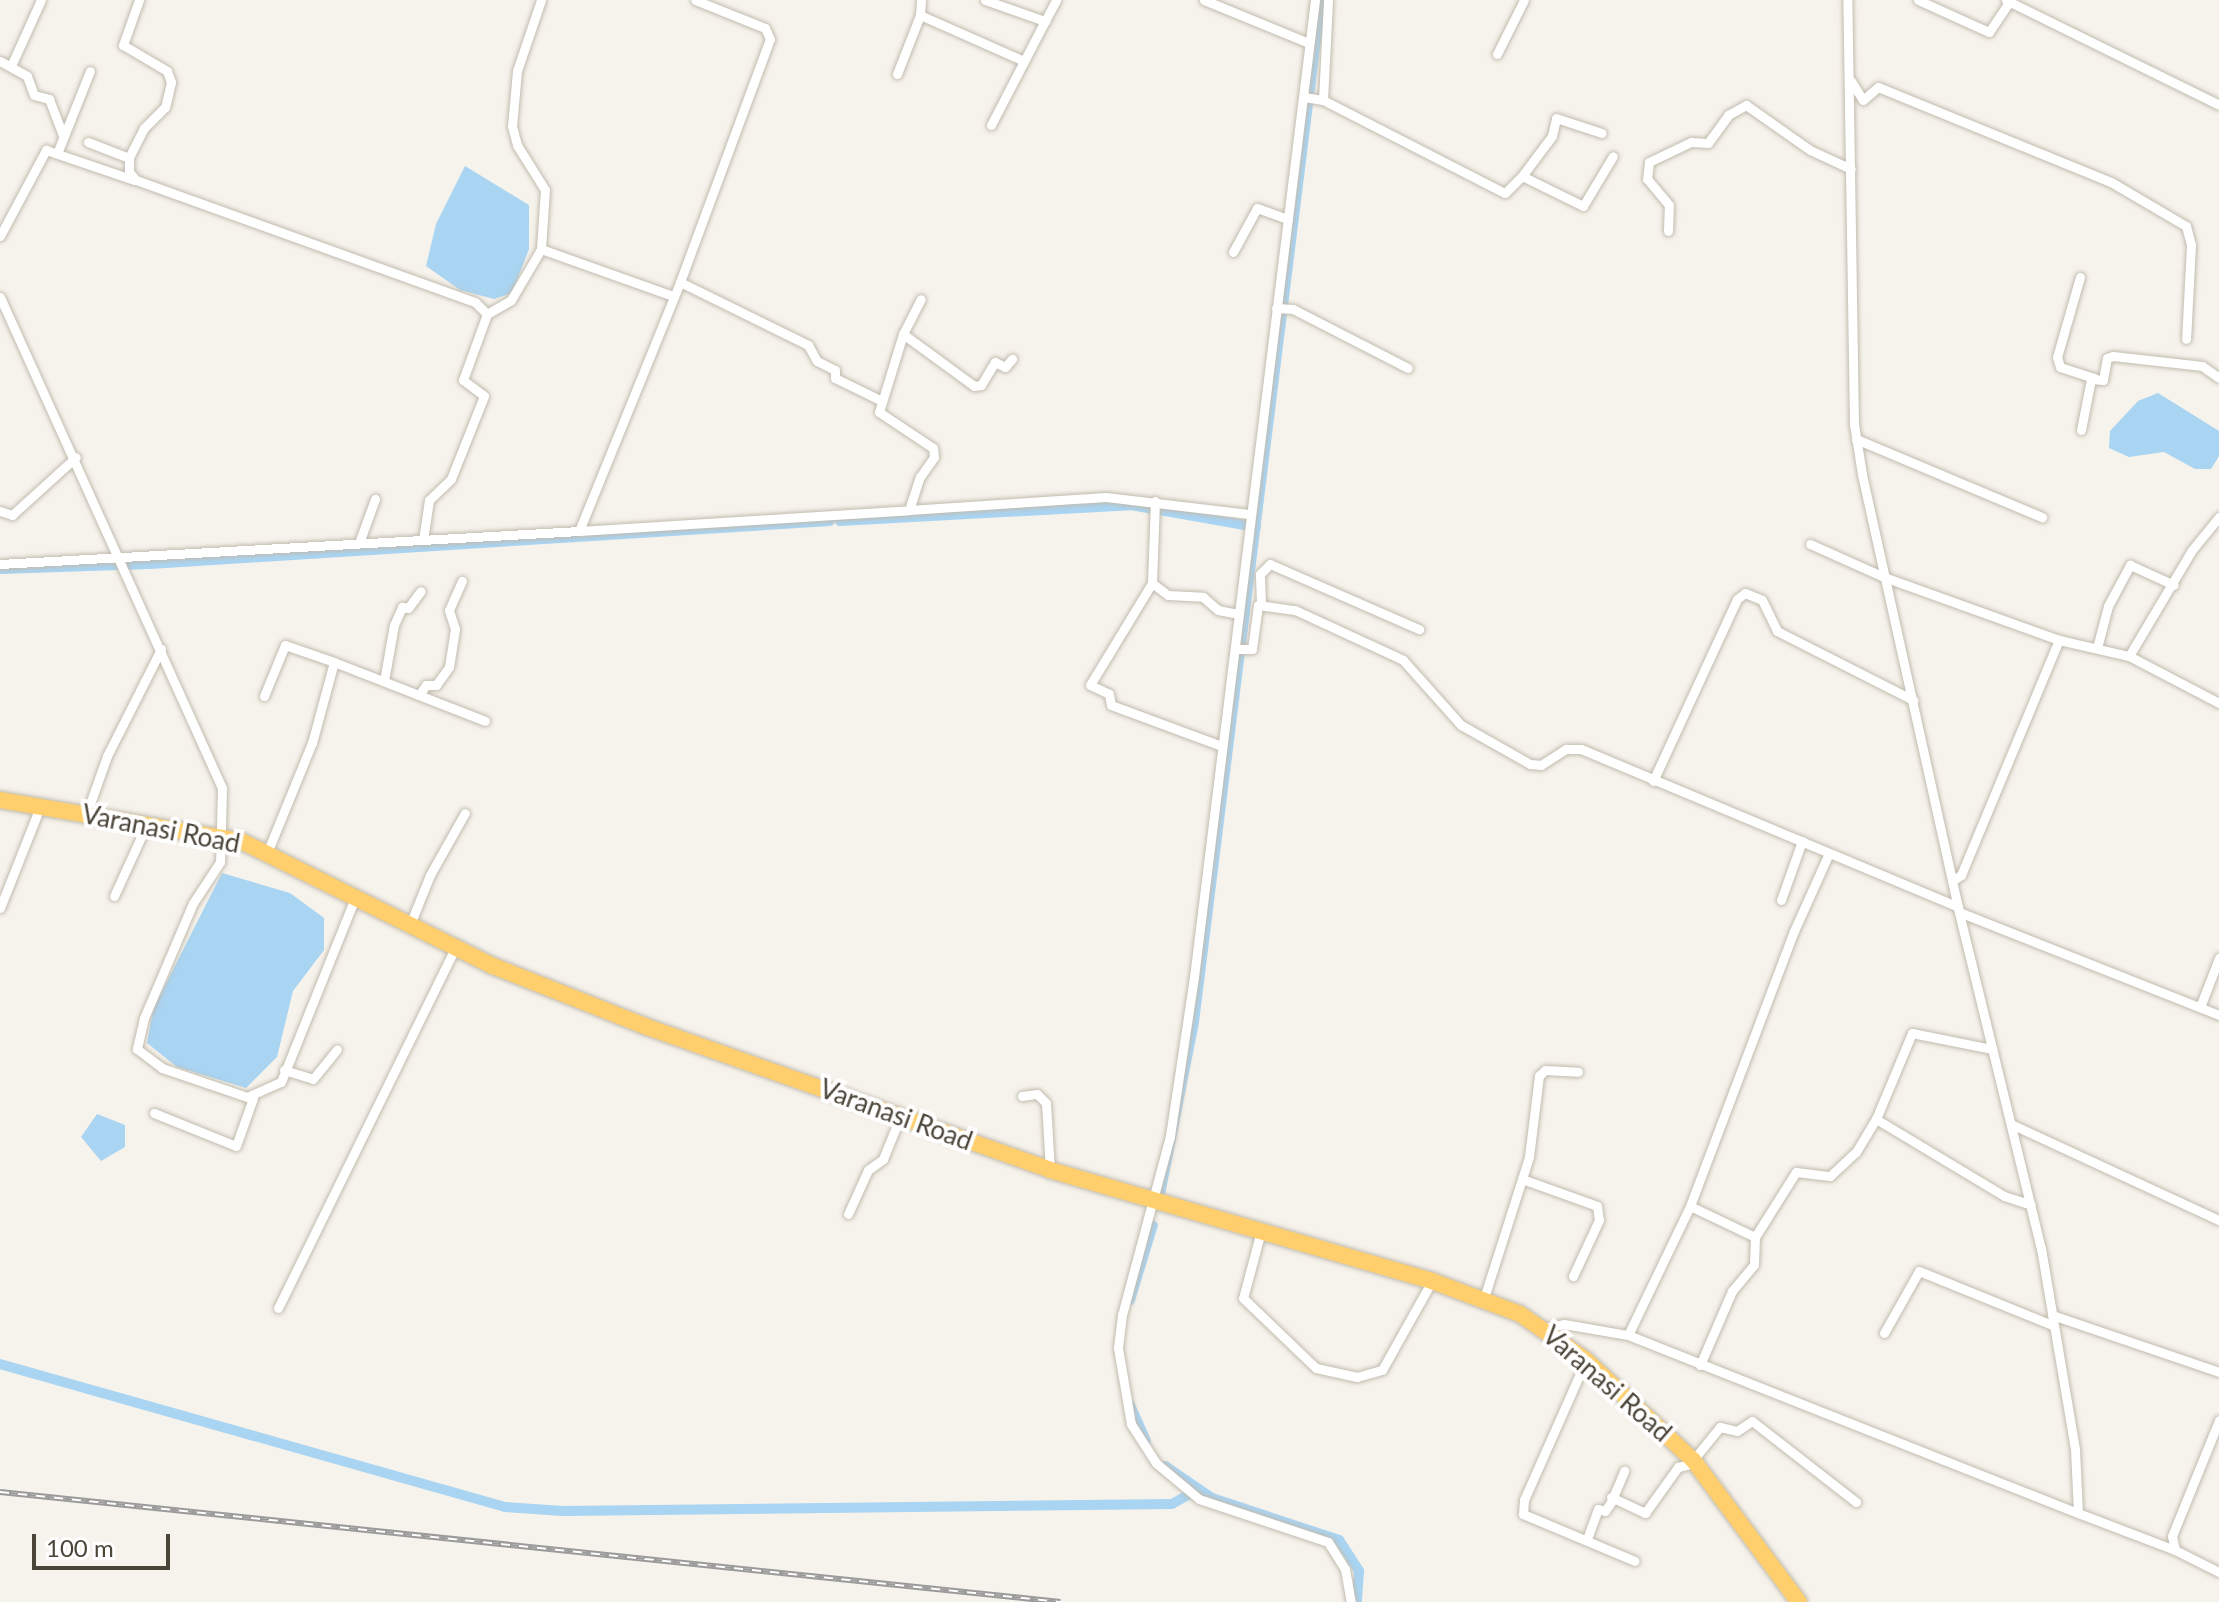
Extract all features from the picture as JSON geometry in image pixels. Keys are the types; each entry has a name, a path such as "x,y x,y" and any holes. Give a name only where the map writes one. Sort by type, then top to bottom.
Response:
{"highway":[{"name":"Varanasi Road","path":"0,800 218,835 267,853 455,949 647,1027 1050,1170 1484,1298 1544,1328 1586,1360 1694,1461 1739,1517 1799,1602"}],"street":[{"path":"11,66 41,0"},
{"path":"136,180 129,172 129,158 144,128 165,107 171,82 167,71 123,45 139,0"},
{"path":"423,540 429,500 451,479 483,400 483,393 463,380 487,314 511,300 541,249 545,190 517,145 512,126 517,71 541,0"},
{"path":"579,531 680,282 770,39 765,28 695,0"},
{"path":"897,74 920,15 921,0"},
{"path":"985,0 1045,21"},
{"path":"991,125 1056,0"},
{"path":"1204,0 1309,43"},
{"path":"1241,650 1238,614 1315,0"},
{"path":"1322,100 1328,0"},
{"path":"1497,54 1524,0"},
{"path":"1847,0 1856,439 1958,910 2031,1205 2075,1449 2078,1513"},
{"path":"1918,0 1989,32 2007,2 2219,105"},
{"path":"920,15 1024,61"},
{"path":"0,61 27,76 34,95 49,99 63,135"},
{"path":"58,151 90,71"},
{"path":"1849,78 1863,100 1878,87 2111,182 2186,226 2191,245 2186,339"},
{"path":"1305,97 1322,100 1500,192 1522,176 1552,136 1556,118 1602,133"},
{"path":"1668,231 1669,205 1647,179 1649,162 1691,142 1708,143 1728,115 1746,105 1810,150 1851,169"},
{"path":"88,142 129,158"},
{"path":"0,236 38,158 46,150 58,151 475,302 487,314"},
{"path":"1522,176 1583,206 1613,156"},
{"path":"1233,252 1257,208 1288,219"},
{"path":"541,249 673,296"},
{"path":"2080,277 2057,357 2060,367 2103,380"},
{"path":"680,282 808,345 817,361 835,370 835,378 880,400"},
{"path":"0,297 76,457 222,788 217,868 193,903 136,1043 141,1054 162,1068 253,1098"},
{"path":"909,510 933,448 883,417 880,400 903,334 921,299"},
{"path":"1278,308 1293,309 1408,368"},
{"path":"903,334 974,386 981,385 995,362 1005,367 1012,359"},
{"path":"2103,380 2107,358 2113,356 2202,366 2219,378"},
{"path":"2081,430 2091,379 2103,380"},
{"path":"1856,439 2042,517"},
{"path":"0,511 12,515 76,457"},
{"path":"0,564 121,561 359,543 1106,497 1153,508 1249,522"},
{"path":"359,543 375,499"},
{"path":"1153,508 1152,583 1090,685 1109,694 1111,705 1222,746"},
{"path":"2129,656 2174,585 2192,550 2219,517"},
{"path":"1810,544 1884,577 2059,640 2129,656 2219,703"},
{"path":"1351,1602 1345,1569 1328,1542 1192,1494 1156,1463 1135,1432 1119,1365 1122,1315 1160,1202 1222,746 1241,650 1261,604 1260,574 1270,564 1419,629"},
{"path":"2097,648 2108,606 2130,565 2174,585"},
{"path":"419,695 426,685 436,685 449,667 455,629 449,610 462,581"},
{"path":"1152,583 1168,595 1203,597 1218,610 1238,614"},
{"path":"384,681 394,625 402,607 408,608 421,591"},
{"path":"1653,781 1737,599 1745,593 1762,600 1777,631 1913,700"},
{"path":"1261,604 1295,610 1393,654 1461,725 1530,764 1541,765 1573,748 1802,841 1958,910 2219,1015"},
{"path":"1952,881 1961,875 2059,640"},
{"path":"264,696 285,645 485,721"},
{"path":"86,815 107,756 161,649"},
{"path":"267,853 312,743 334,662"},
{"path":"0,908 40,807"},
{"path":"409,927 430,875 465,813"},
{"path":"114,896 147,824"},
{"path":"1781,900 1802,841"},
{"path":"1628,1335 1690,1206 1794,931 1829,853"},
{"path":"154,1113 239,1146 253,1098 281,1082 354,900"},
{"path":"278,1308 455,949"},
{"path":"2200,1007 2219,958"},
{"path":"1700,1365 1732,1291 1754,1265 1755,1237 1796,1172 1836,1173 1876,1119 1912,1033 1992,1049"},
{"path":"284,1070 313,1079 337,1049"},
{"path":"1484,1298 1522,1179 1539,1076 1545,1070 1578,1072"},
{"path":"1022,1096 1037,1094 1046,1103 1050,1170"},
{"path":"848,1214 868,1170 883,1159 901,1115"},
{"path":"1876,1119 2004,1196 2031,1205"},
{"path":"2011,1124 2219,1220"},
{"path":"1522,1179 1597,1206 1599,1220 1573,1276"},
{"path":"1690,1206 1755,1237"},
{"path":"1261,1231 1243,1298 1316,1368 1357,1377 1382,1370 1432,1281"},
{"path":"1884,1333 1919,1271 2052,1320 2219,1372"},
{"path":"1544,1328 1564,1324 1628,1335 2175,1550 2219,1572"},
{"path":"1586,1360 1522,1506 1528,1520 1587,1539 1635,1561"},
{"path":"2175,1550 2172,1536 2219,1420"},
{"path":"1611,1497 1645,1513 1678,1467 1694,1461 1720,1427 1737,1431 1752,1421 1856,1502"},
{"path":"1587,1539 1598,1509 1605,1511 1624,1471"}],"water":[{"path":"465,166 529,205 529,249 512,293 494,299 460,290 426,266 436,224"},
{"path":"2158,393 2219,431 2219,456 2211,469 2195,469 2164,452 2129,457 2109,448 2110,431 2138,401"},
{"path":"222,873 290,893 324,918 324,950 293,991 277,1057 246,1088 177,1067 147,1043 153,1009"},
{"path":"97,1114 125,1125 125,1147 101,1161 81,1137"}],"waterway":[{"path":"1160,1194 1194,1022 1321,0"},
{"path":"840,521 1131,505 1256,527"},
{"path":"0,569 150,564 830,521"},
{"path":"1130,1300 1153,1225"},
{"path":"0,1364 505,1507 563,1511 1172,1504 1199,1489"},
{"path":"1130,1405 1146,1441"},
{"path":"1165,1466 1212,1498 1339,1540 1359,1571 1357,1602"}],"railway":[{"path":"0,1492 1060,1602"}]}
